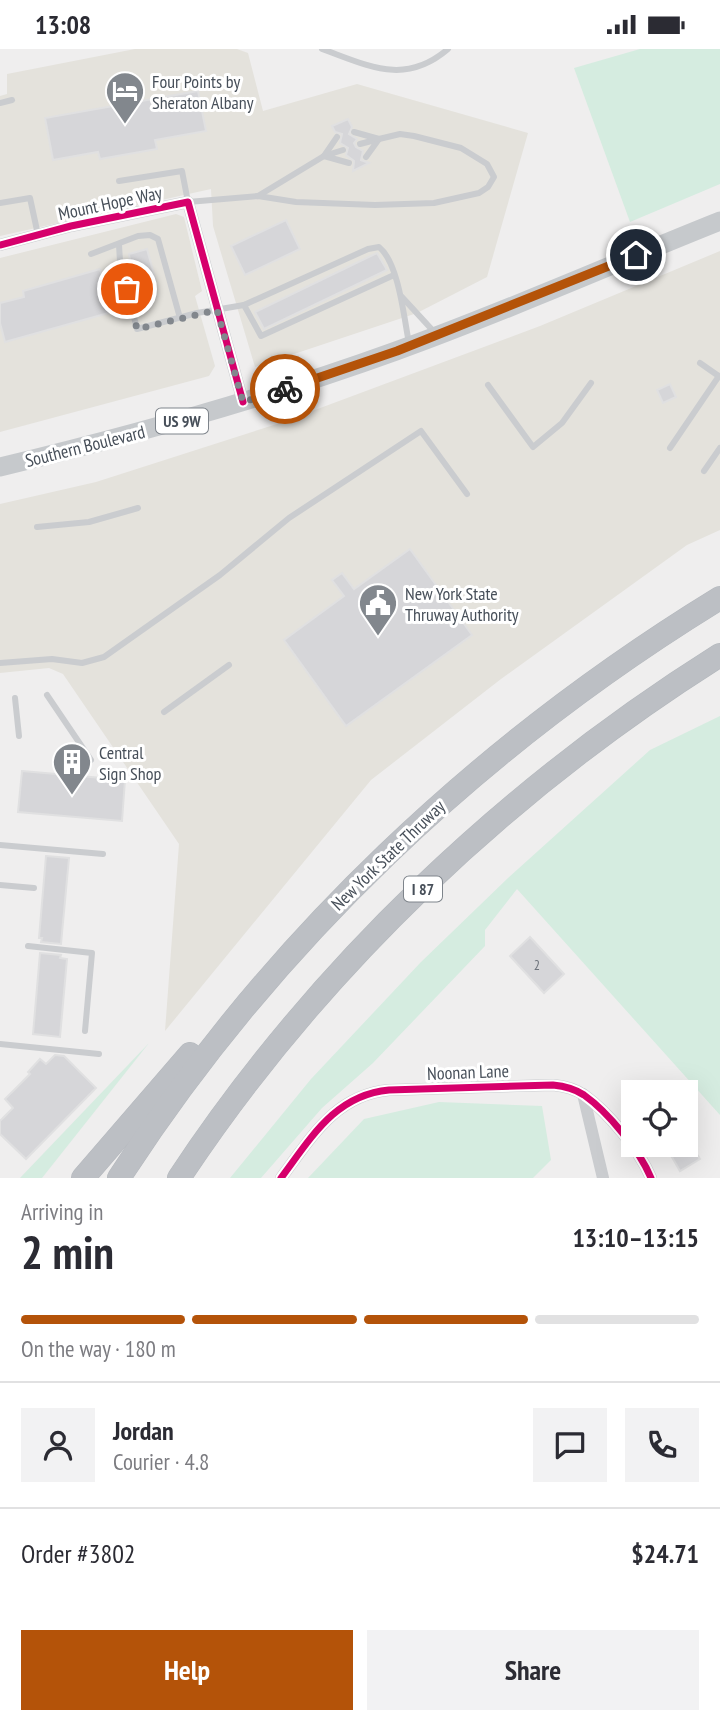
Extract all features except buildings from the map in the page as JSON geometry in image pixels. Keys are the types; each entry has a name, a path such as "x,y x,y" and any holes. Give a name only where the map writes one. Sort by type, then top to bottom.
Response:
{"highway":[{"name":"New York State Thruway","path":"119,1178 190,1077 282,962 390,850 505,748 594,680 720,598"},
{"name":"I 87","path":"179,1178 299,1019 347,965 425,887 483,833 567,763 655,698 720,655"},
{"path":"83,1178 264,967 282,962"}],"main road":[{"name":"Southern Boulevard","path":"0,467 121,438 243,402 410,346 720,221"}],"street":[{"name":"Mount Hope Way","path":"0,245 188,202 243,402"},
{"name":"Noonan Lane","path":"281,1178 331,1115 348,1102 368,1093 553,1085 583,1094 603,1112 638,1155 651,1178"},
{"path":"583,1094 603,1178"}],"lane":[{"path":"323,49 379,69 397,71 425,64 447,49"},
{"path":"0,103 12,100"},
{"path":"354,132 379,139"},
{"path":"120,181 182,171 188,202 258,196 296,202 362,205 434,203 479,193 488,187 494,177 487,164 461,148 400,134 360,144"},
{"path":"324,156 337,137"},
{"path":"366,157 379,139"},
{"path":"258,196 324,156 343,150"},
{"path":"324,156 349,163"},
{"path":"0,203 30,198 38,235"},
{"path":"91,254 138,236 158,239 180,317"},
{"path":"119,244 121,268 137,329 180,317 244,305 319,272 349,263 379,247 383,250 402,297 410,346"},
{"path":"319,272 323,279"},
{"path":"244,305 261,336 361,286 394,275"},
{"path":"306,278 309,286"},
{"path":"290,286 294,293"},
{"path":"277,292 281,299"},
{"path":"402,297 437,335"},
{"path":"263,298 267,306"},
{"path":"670,448 720,376 700,363"},
{"path":"488,385 533,447 562,423 591,383"},
{"path":"0,663 52,659 82,663 104,657 220,576 289,518 421,431 467,494"},
{"path":"704,471 720,449"},
{"path":"37,527 89,522 138,508"},
{"path":"164,712 229,665"},
{"path":"47,695 91,760"},
{"path":"15,698 19,736"},
{"path":"0,845 103,854"},
{"path":"0,885 34,888"},
{"path":"28,946 92,953 85,1031"},
{"path":"0,1044 99,1054"}],"shaded area":[{"path":"135,49 237,49 248,53 263,111 357,84 528,133 487,277 417,313 255,367 213,226 211,189 0,236 0,96 7,94 7,74"},
{"path":"176,214 184,217 202,291 195,296 215,366 209,376 0,432 0,258"},
{"path":"720,251 720,530 687,545 501,679 371,780 165,1031 179,844 63,674 49,668 0,673 0,504 96,482 280,423 540,326"}],"green space":[{"path":"640,49 720,49 720,184 630,222 574,68"},
{"path":"720,716 720,1115 698,1091 698,1080 689,1080 517,889 485,930 485,946 373,1063 322,1108 261,1178 230,1178 311,1079 421,962 508,878 650,750"},
{"path":"149,1043 42,1178 20,1178"},
{"path":"439,1102 542,1106 551,1160 533,1178 308,1178 364,1119"}],"cycle path":[{"path":"0,245 71,226 188,202 243,402"},
{"path":"281,1178 326,1121 339,1109 370,1094 389,1090 553,1085 581,1093 603,1111 631,1144 651,1178"}],"way so far":[{"path":"127,289 137,329 217,310 243,402 285,389"}],"place":[{"name":"Four Points by Sheraton Albany","path":"125,125"},
{"name":"New York State Thruway Authority","path":"378,637"},
{"name":"Central Sign Shop","path":"72,796"}],"route":[{"path":"285,389 397,351 636,255"}]}
